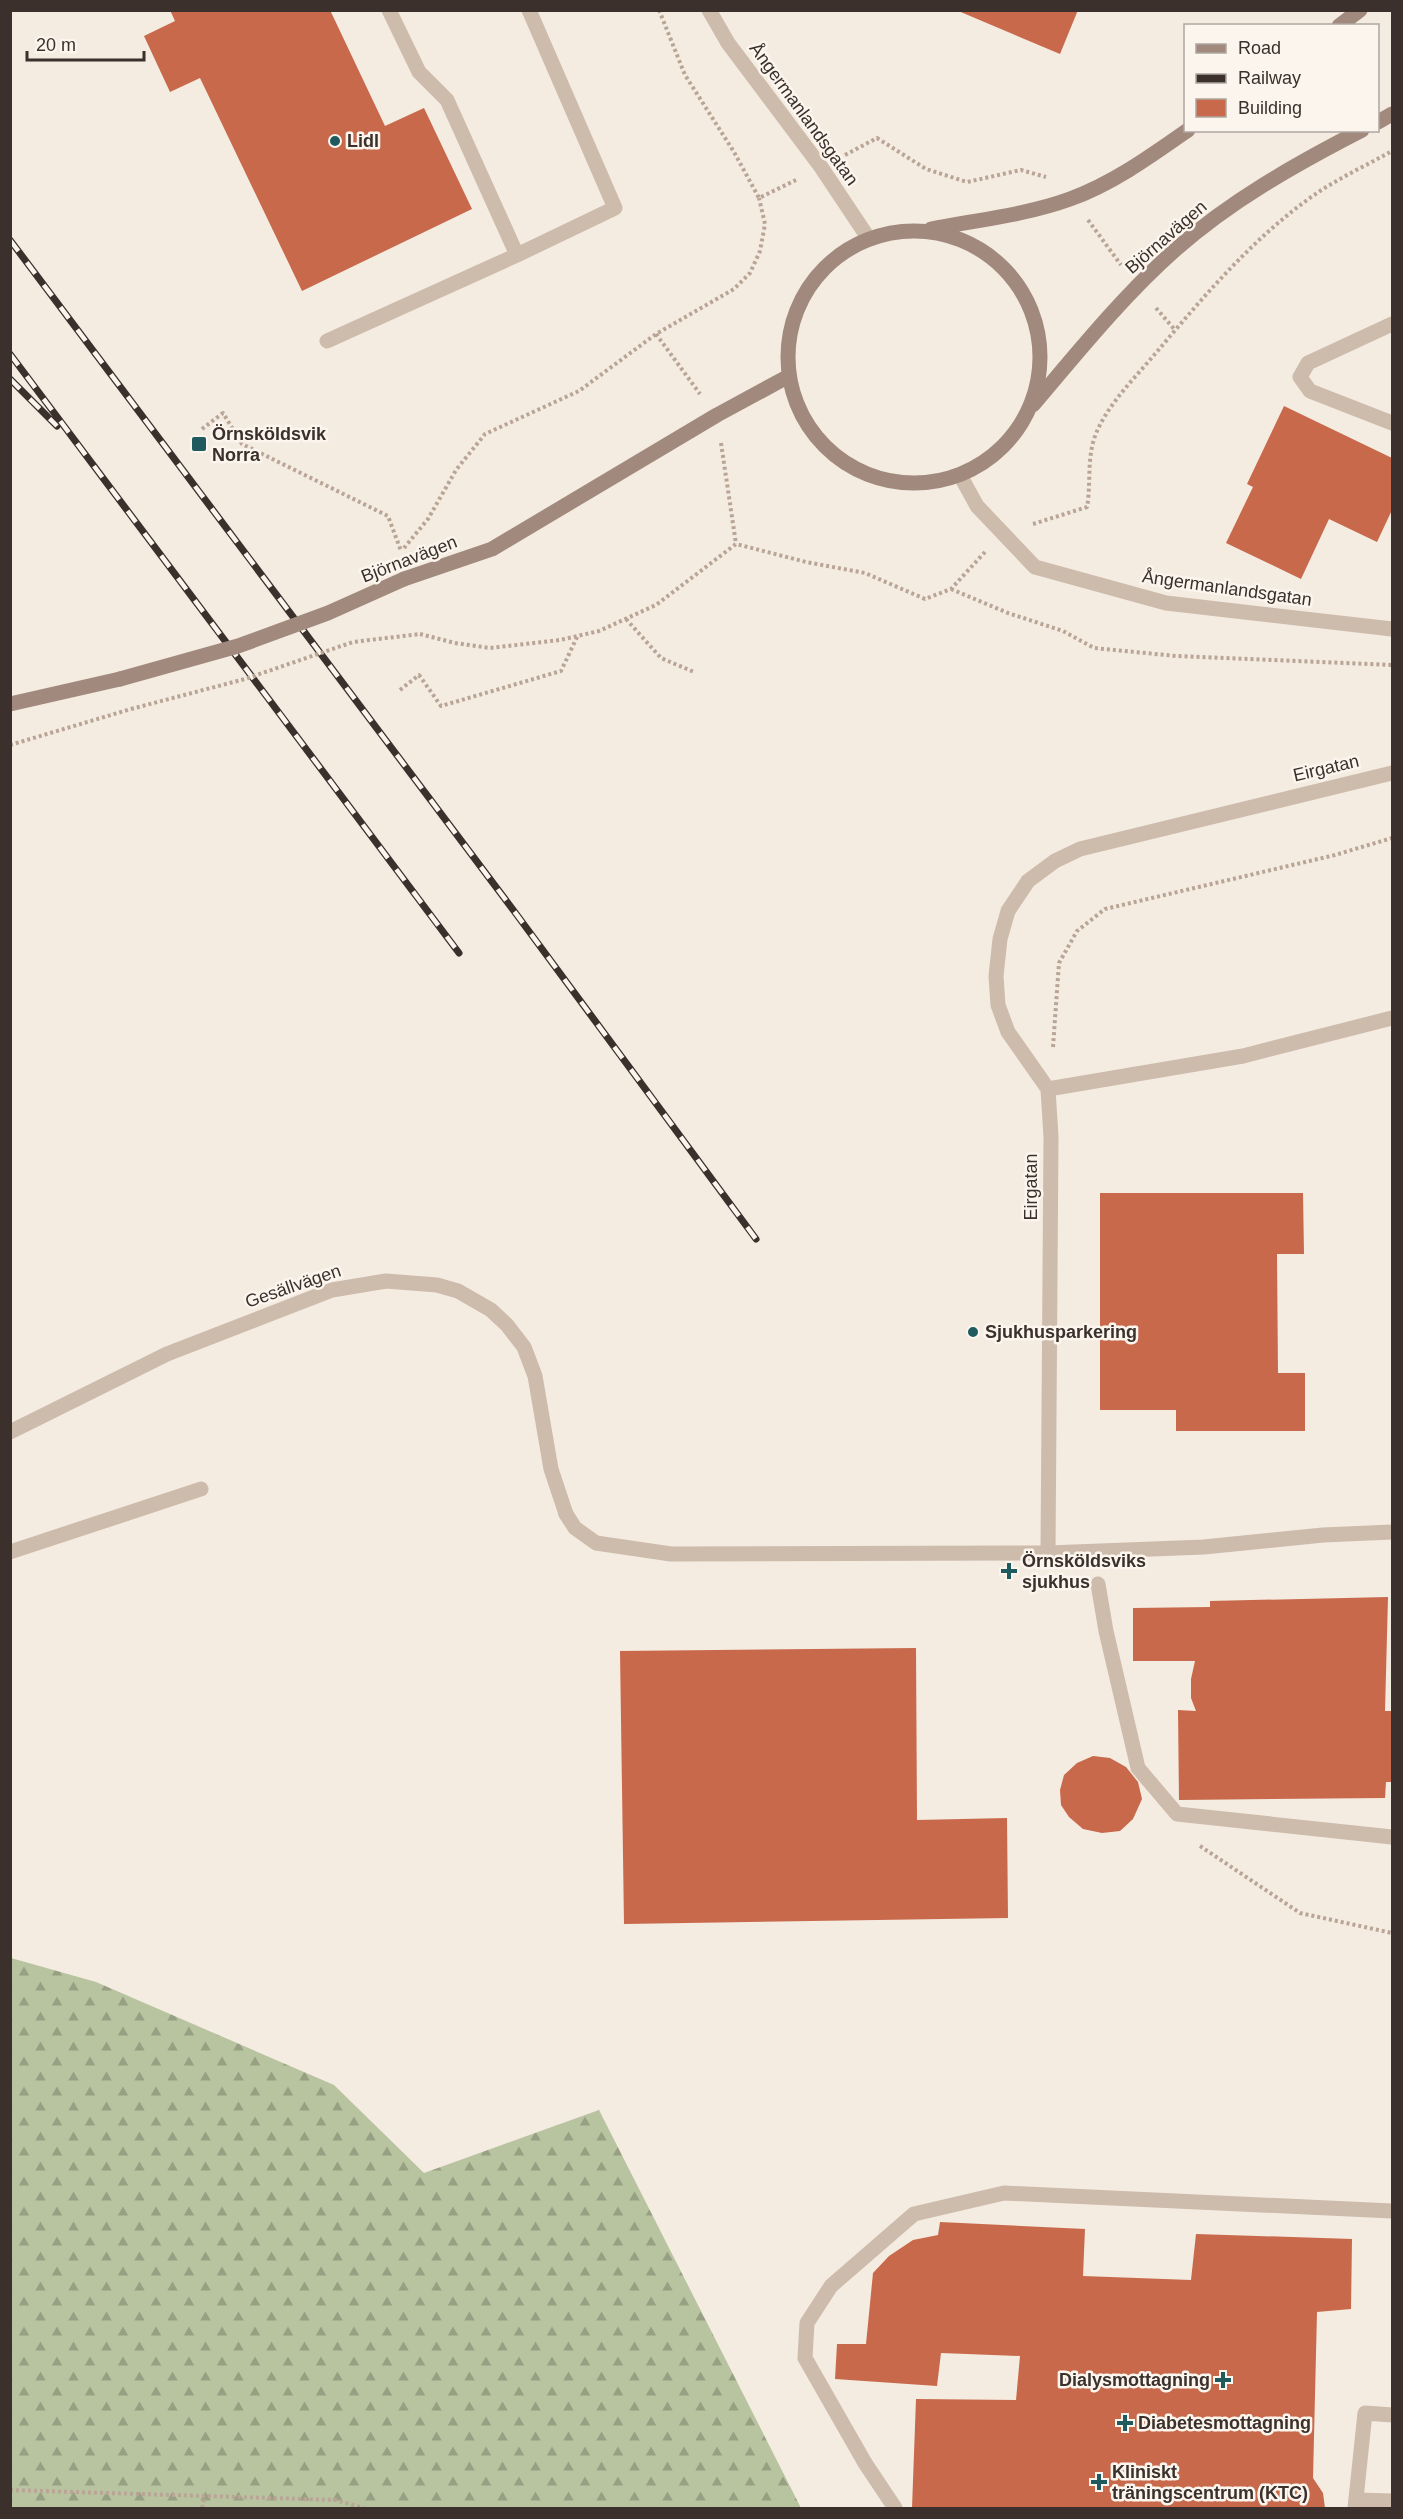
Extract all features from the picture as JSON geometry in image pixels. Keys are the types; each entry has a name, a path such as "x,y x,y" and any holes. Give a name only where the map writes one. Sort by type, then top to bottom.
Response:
{"main road":[{"path":"1342,24 1360,10"},
{"path":"1379,122 1392,114"},
{"path":"920,231 961,240 980,249 1011,277 1032,313 1040,354 1035,394 1028,412 1006,443 977,467 960,475 920,484 879,479 842,461 812,433 801,415 789,376 790,333 805,294 832,261 869,239 894,232 920,231 1028,210 1071,198 1107,182 1185,132"},
{"name":"Björnavägen","path":"1028,412 1138,287 1175,250 1246,196 1358,132"},
{"name":"Björnavägen","path":"10,704 120,679 238,646 328,613 404,579 492,549 717,415 789,376"}],"street":[{"path":"389,10 419,72 447,100 517,255"},
{"path":"327,341 615,208 528,10"},
{"name":"Ångermanlandsgatan","path":"709,10 728,43 821,168 869,239"},
{"path":"1392,324 1308,363 1300,377 1310,392 1392,423"},
{"name":"Ångermanlandsgatan","path":"960,475 977,506 1035,567 1166,603 1392,629"},
{"name":"Eirgatan","path":"1048,1553 1051,1148 1048,1089 1008,1032 998,1005 996,976 1000,939 1008,911 1028,881 1055,861 1080,849 1392,772"},
{"path":"1048,1089 1243,1056 1392,1018"},
{"name":"Gesällvägen","path":"10,1432 167,1354 332,1290 386,1281 437,1285 458,1291 491,1310 507,1325 524,1347 535,1376 551,1469 566,1514 575,1528 596,1543 671,1554 1048,1553"},
{"path":"10,1552 201,1489"},
{"path":"1048,1553 1204,1547 1323,1535 1392,1532"},
{"path":"1098,1584 1106,1631 1138,1768 1177,1814 1392,1837"},
{"path":"895,2508 865,2463 805,2358 807,2323 831,2286 914,2214 1004,2193 1392,2211"},
{"path":"1392,2415 1365,2413 1356,2504 1392,2501"}],"path":[{"path":"202,429 223,413 242,444 388,516 402,551 428,519 456,470 484,435 579,391 656,334 734,289 750,273 760,251 765,224 759,198 734,152 685,75 659,10"},
{"path":"759,198 877,138 926,169 967,182 1021,170 1049,178 1071,198 1138,287 1175,330"},
{"path":"951,589 1008,614 1063,631 1094,648 1176,656 1392,665"},
{"path":"626,619 661,658 694,672"},
{"path":"10,745 131,709 245,679 352,642 420,633"},
{"path":"400,690 419,675 441,706 561,671 578,635"},
{"path":"1048,1089 1059,963 1077,931 1105,909 1335,855 1392,838"},
{"path":"1177,1814 1199,1845 1300,1913 1392,1933"},
{"path":"10,2490 335,2500 364,2508"},
{"path":"202,2508 205,2496"}],"green space":[{"path":"11,1958 96,1982 334,2085 424,2173 599,2110 801,2508 11,2508"}],"building":[{"name":"Lidl","path":"170,10 330,10 385,126 424,108 472,209 302,291 200,78 170,92 144,36 175,21"},
{"path":"956,10 1078,10 1060,54"},
{"path":"1284,406 1392,458 1392,510 1377,542 1329,519 1301,579 1226,543 1253,487 1247,484"},
{"path":"1100,1193 1303,1193 1304,1254 1277,1254 1278,1373 1305,1373 1305,1431 1176,1431 1176,1410 1100,1410"},
{"path":"1388,1597 1385,1711 1392,1711 1392,1782 1386,1782 1385,1798 1179,1800 1178,1710 1196,1711 1191,1698 1191,1679 1195,1661 1133,1661 1133,1608 1210,1607 1210,1601"},
{"path":"916,1648 917,1820 1007,1818 1008,1918 624,1924 620,1651"},
{"path":"1093,1756 1110,1758 1126,1767 1138,1782 1142,1799 1133,1819 1120,1831 1102,1833 1083,1829 1069,1817 1061,1805 1060,1790 1064,1775 1077,1763"},
{"path":"940,2222 1085,2229 1083,2276 1191,2280 1196,2234 1352,2239 1351,2309 1317,2312 1313,2478 1323,2493 1325,2508 912,2508 916,2399 1016,2400 1020,2356 941,2353 937,2386 835,2379 837,2344 866,2344 873,2273 889,2256 913,2240 938,2235"}],"railway":[{"path":"10,240 514,911 756,1239"},
{"path":"10,354 459,953"},
{"path":"10,379 57,426"}],"place":[{"name":"Lidl","path":"335,141"},
{"name":"Örnsköldsvik Norra","path":"199,444"},
{"name":"Sjukhusparkering","path":"973,1332"},
{"name":"Örnsköldsviks sjukhus","path":"1009,1571"},
{"name":"Dialysmottagning","path":"1223,2380"},
{"name":"Diabetesmottagning","path":"1125,2423"},
{"name":"Kliniskt träningscentrum (KTC)","path":"1099,2482"}]}
